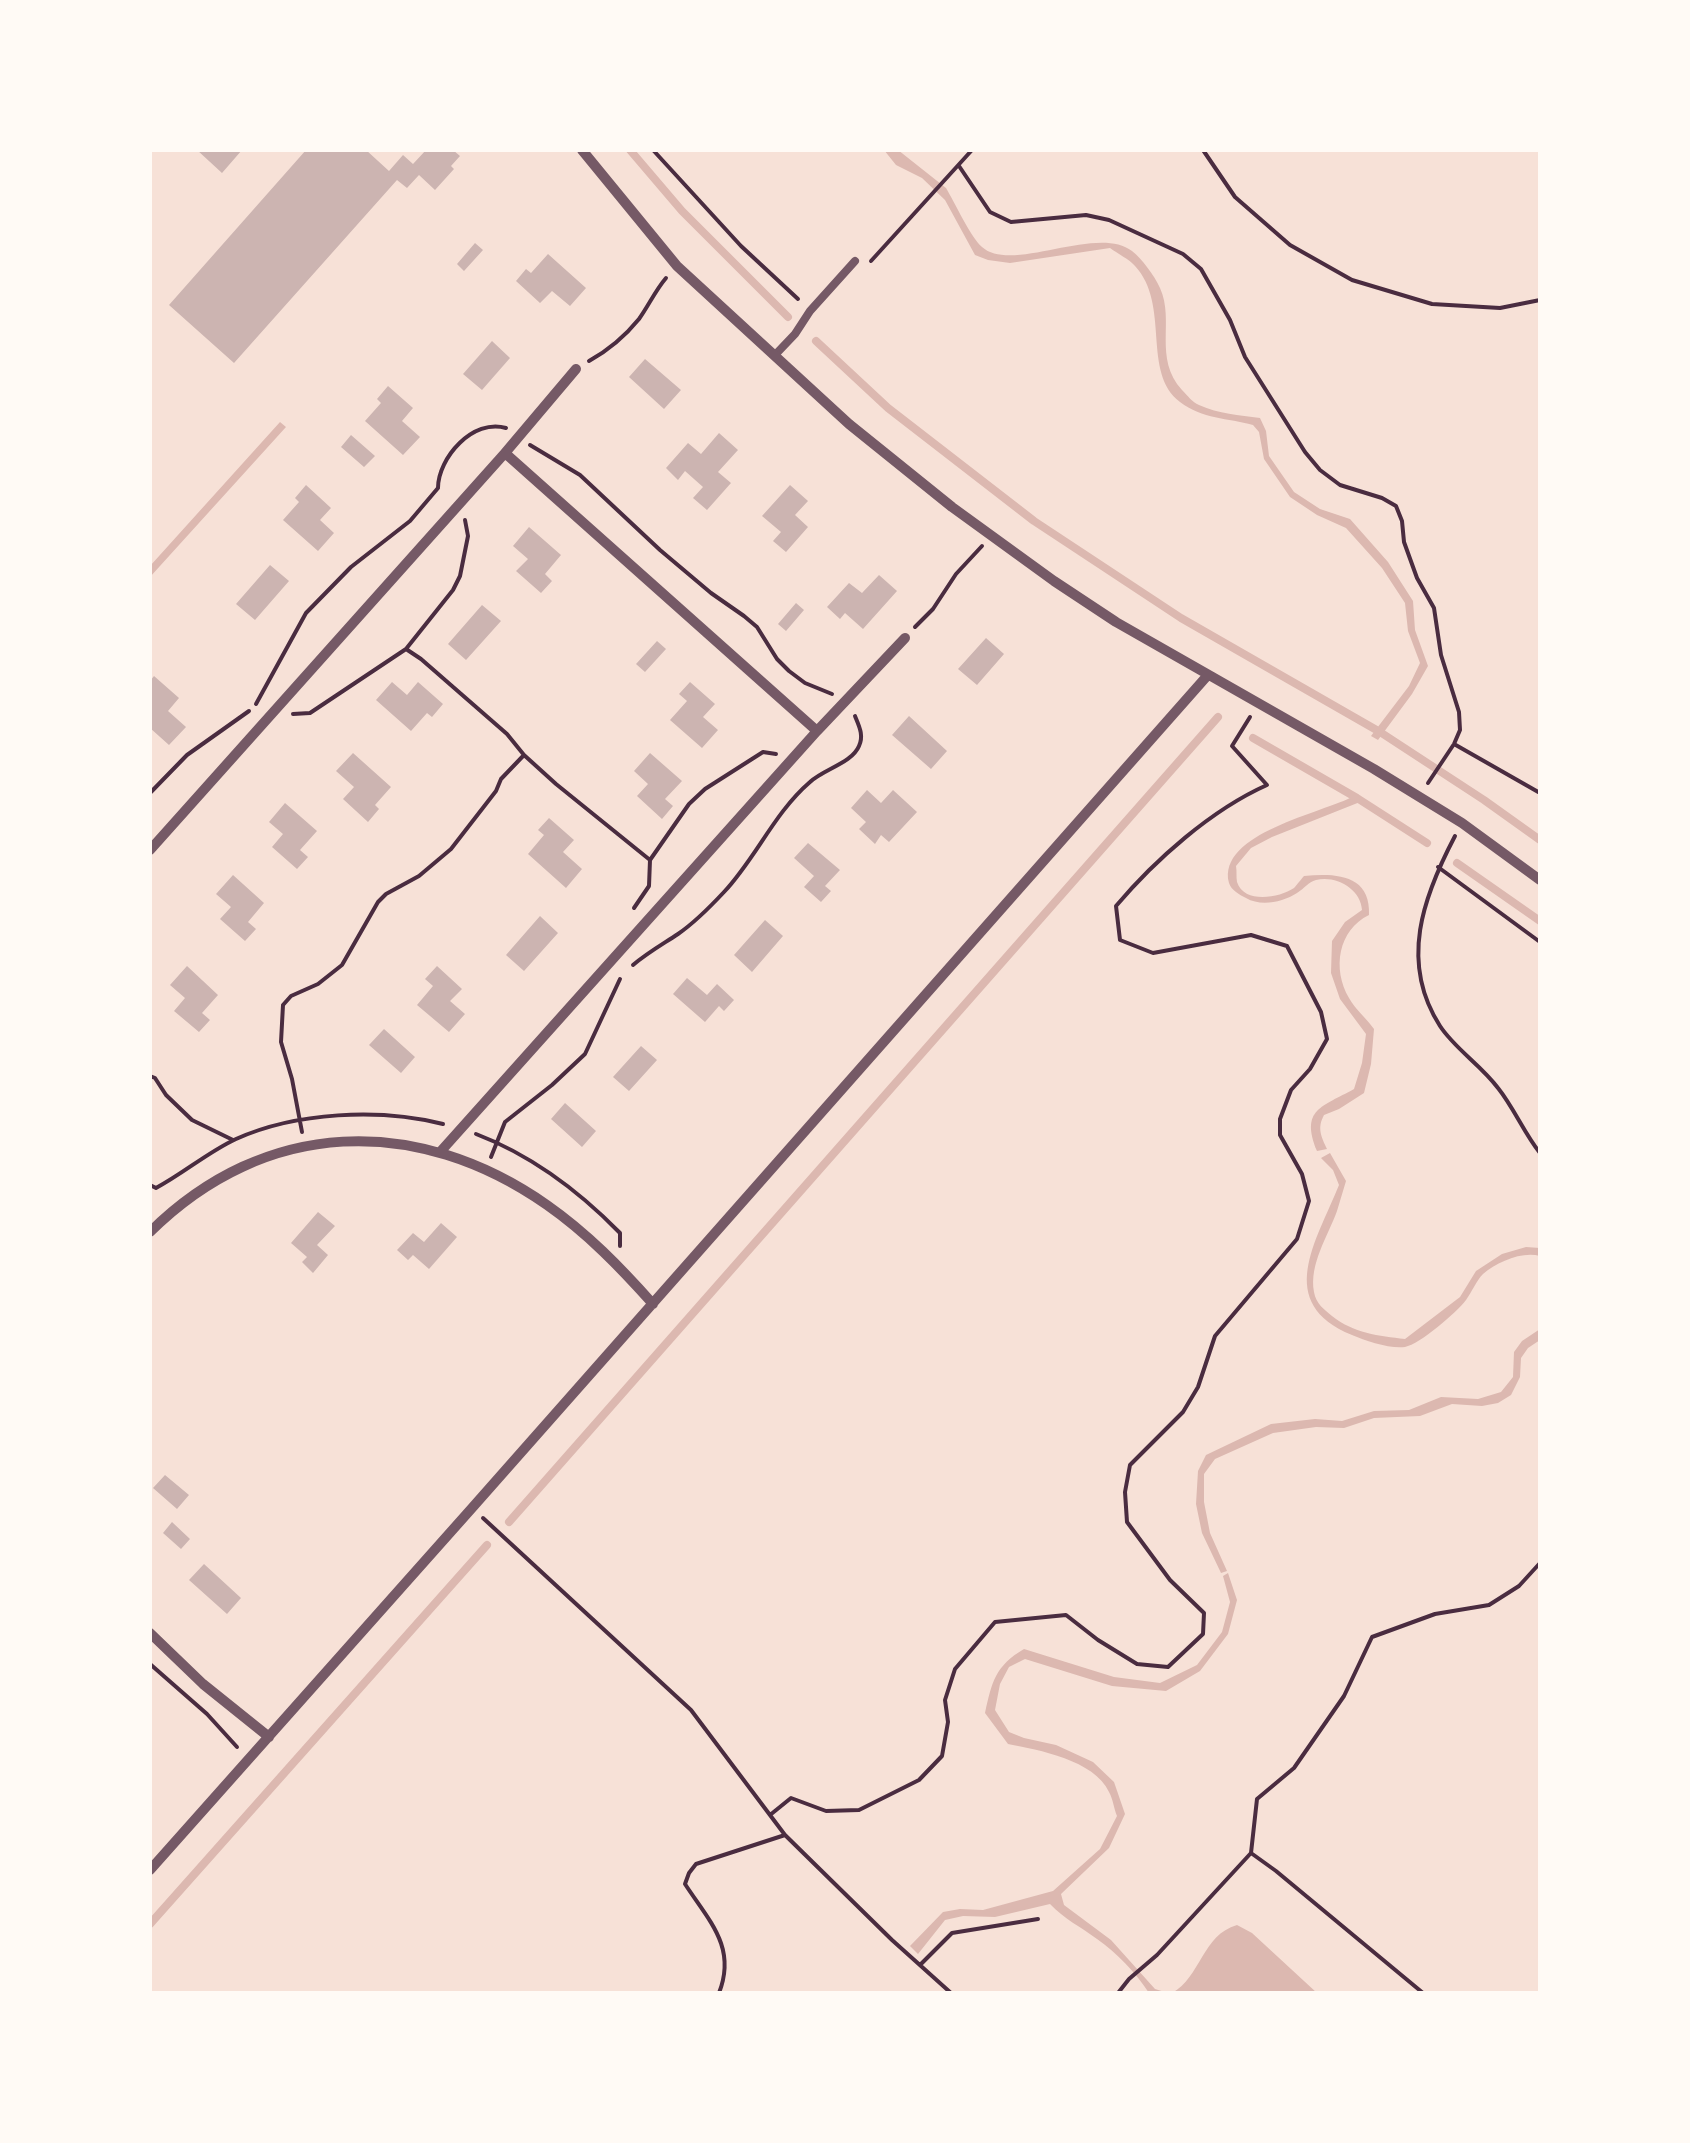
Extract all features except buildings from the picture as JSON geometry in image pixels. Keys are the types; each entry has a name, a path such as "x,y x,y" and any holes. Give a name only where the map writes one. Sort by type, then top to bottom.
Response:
{"street":[{"path":"582,150 677,266 849,424 952,507 1116,622 1374,769 1462,823 1540,880"},
{"path":"150,850 520,437 576,369"},
{"path":"505,453 817,732"},
{"path":"441,1151 905,638"},
{"path":"150,1870 1207,676"},
{"path":"150,1232 201,1190 241,1166 274,1154 336,1141 441,1151 502,1178 547,1205 612,1258 653,1304"},
{"path":"150,1632 203,1684 269,1737"}],"lane":[{"path":"776,355 855,260"}],"path":[{"path":"653,150 740,246 810,311"},
{"path":"864,268 972,150"},
{"path":"1204,150 1235,198 1290,244 1352,280 1432,304 1500,308 1540,300"},
{"path":"958,166 990,212 1011,222 1086,215 1109,220 1182,254 1202,269 1245,357 1305,452 1340,485 1396,506 1417,578 1434,608 1441,655 1460,712 1460,730 1454,744 1430,779"},
{"path":"576,369 604,352 638,320 677,266"},
{"path":"254,707 295,715 310,713 406,649 454,590 468,536 466,521 438,488 438,475 446,458 462,442 493,425 520,437 580,475 711,594 757,627 788,671 846,699 861,729 859,747 811,780 724,893 622,976 585,1054 505,1122 487,1171"},
{"path":"150,793 187,755 254,707 306,613 352,567 410,521 438,488"},
{"path":"905,638 992,536"},
{"path":"406,649 506,734 556,784 650,860"},
{"path":"770,1814 792,1798 826,1811 859,1810 919,1780 942,1756 948,1722 945,1700 955,1670 996,1622 1066,1615 1138,1664 1168,1667 1203,1634 1204,1613 1170,1580 1127,1522 1125,1492 1130,1464 1182,1412 1198,1387 1215,1336 1297,1239 1308,1201 1302,1174 1280,1135 1280,1120 1291,1090 1310,1069 1327,1039 1321,1012 1286,946 1251,935 1153,952 1120,940 1116,906 1166,854 1242,796 1267,785 1232,746 1259,703"},
{"path":"1454,744 1540,793"},
{"path":"640,958 628,924 649,886 650,860 697,795 764,752 791,760 811,780"},
{"path":"305,1146 281,1042 283,1005 342,964 378,902 420,876 450,849 496,792 501,779 524,755"},
{"path":"1462,823 1438,868 1425,905 1418,941 1421,989 1442,1028 1498,1088 1540,1153"},
{"path":"1438,868 1540,942"},
{"path":"150,1076 192,1120 233,1140"},
{"path":"472,1508 691,1710 784,1835 951,1993"},
{"path":"1118,1993 1251,1853 1257,1799 1294,1768 1344,1696 1372,1637 1435,1614 1489,1604 1519,1586 1540,1563"},
{"path":"150,1664 226,1733 247,1761"},
{"path":"718,1993 726,1975 723,1941 685,1884 689,1873 696,1864 784,1835"},
{"path":"1251,1853 1423,1993"},
{"path":"920,1965 952,1933 1038,1919"}],"shaded area":[{"path":"884,150 898,150 946,188 977,242 996,254 1117,244 1144,263 1164,301 1168,365 1182,390 1207,408 1260,418 1269,456 1294,492 1320,509 1350,519 1388,562 1413,601 1415,630 1428,666 1378,740 1371,736 1409,686 1420,663 1408,631 1405,603 1382,568 1346,528 1290,497 1264,459 1259,432 1253,425 1197,412 1168,389 1158,356 1152,299 1135,266 1110,248 1010,263 975,255 945,200 922,178 896,165"},
{"path":"280,422 286,427 150,577 150,566"},
{"path":"1354,796 1360,802 1272,837 1251,848 1236,866 1241,889 1254,896 1288,892 1304,876 1328,875 1357,884 1368,901 1369,915 1350,930 1340,963 1349,998 1374,1029 1371,1064 1364,1093 1324,1115 1321,1132 1327,1149 1317,1151 1312,1137 1313,1118 1324,1105 1354,1089 1362,1063 1366,1034 1340,999 1331,973 1332,941 1345,922 1362,910 1361,902 1346,885 1324,879 1313,881 1279,901 1252,901 1230,886 1230,866 1239,851 1255,838"},
{"path":"1330,1153 1346,1181 1313,1282 1317,1300 1340,1322 1376,1335 1405,1339 1460,1297 1476,1271 1502,1254 1526,1247 1540,1248 1540,1256 1518,1256 1489,1270 1454,1312 1412,1345 1392,1347 1352,1335 1328,1322 1314,1306 1308,1289 1312,1249 1339,1185 1333,1170 1321,1158"},
{"path":"1540,1329 1540,1340 1521,1358 1520,1377 1511,1395 1498,1403 1452,1404 1420,1416 1374,1418 1344,1428 1273,1433 1215,1459 1204,1474 1204,1502 1210,1533 1227,1571 1221,1573 1202,1533 1196,1504 1198,1471 1206,1455 1271,1424 1315,1419 1342,1421 1374,1411 1409,1410 1441,1397 1478,1399 1501,1392 1513,1377 1514,1352"},
{"path":"1228,1573 1237,1600 1228,1634 1200,1671 1166,1691 1112,1686 1025,1659 1009,1667 1000,1684 995,1710 1009,1732 1056,1745 1093,1762 1114,1782 1125,1814 1109,1848 1061,1894 1064,1905 1111,1940 1155,1989 1168,1993 1149,1993 1112,1951 1050,1904 995,1917 945,1920 918,1954 910,1946 943,1912 983,1910 1053,1891 1100,1849 1117,1816 1102,1781 1079,1764 1008,1744 985,1713 1001,1669 1024,1649 1114,1677 1160,1683 1197,1665 1222,1632 1230,1602 1223,1576"},
{"path":"1237,1925 1252,1933 1317,1993 1172,1993 1182,1986 1216,1938"}],"waterway":[{"path":"630,150 682,211 788,317"},
{"path":"816,341 888,408 1034,521 1181,618 1380,732 1540,840"},
{"path":"509,1522 1218,717"},
{"path":"1253,738 1427,843"},
{"path":"1457,863 1540,921"},
{"path":"150,1924 487,1545"}]}
